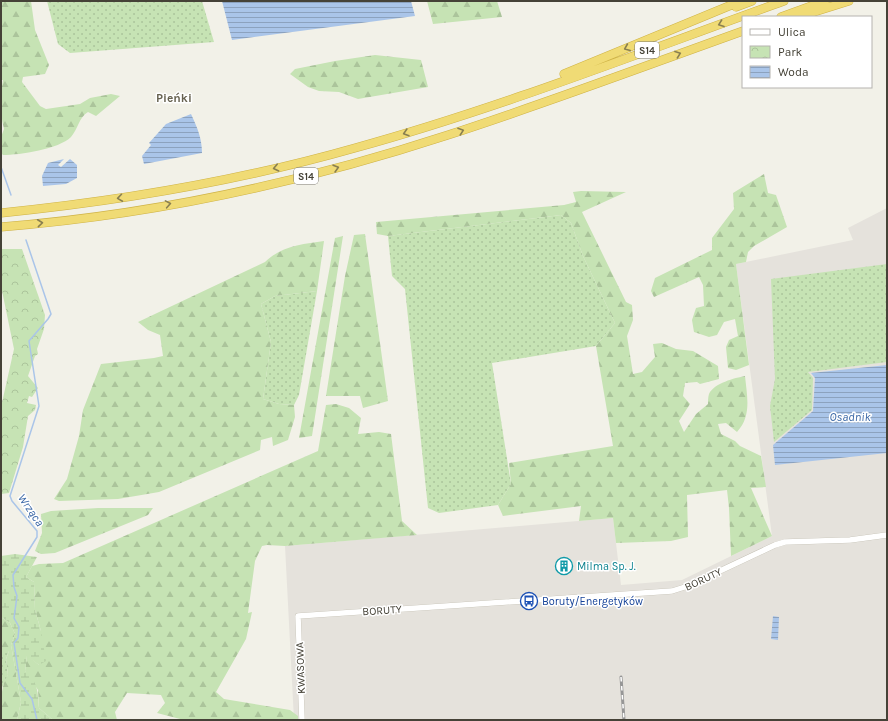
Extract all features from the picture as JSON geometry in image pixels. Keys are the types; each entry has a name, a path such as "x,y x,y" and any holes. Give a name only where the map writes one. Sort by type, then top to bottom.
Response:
{"highway":[{"path":"510,99 549,80 741,1"},
{"path":"676,28 752,1"},
{"name":"S14","path":"742,16 784,1"},
{"path":"784,16 826,1"},
{"path":"801,16 849,1"},
{"name":"S14","path":"1,212 129,197 258,172 368,144 510,99 742,16"},
{"name":"S14","path":"1,227 139,209 201,198 317,173 453,133 742,31"}],"street":[{"name":"BORUTY","path":"298,616 672,591 688,586 775,545 785,542 850,540 887,535"},
{"name":"KWASOWA","path":"298,616 302,720"}],"shaded area":[{"path":"887,208 887,720 294,720 285,546 613,518 621,585 682,580 772,536 736,264 853,240 848,228"}],"green space":[{"path":"1,1 31,1 35,30 49,65 45,74 23,77 22,82 40,106 46,109 80,104 90,98 111,94 120,96 96,116 88,112 85,114 71,137 58,145 19,154 3,155 1,153 1,137 4,129 1,105 3,80 1,80"},
{"path":"47,1 202,1 214,42 70,53 58,44"},
{"path":"427,1 497,1 502,17 433,24"},
{"path":"375,55 421,60 428,87 358,99 339,92 319,91 308,87 290,74 295,69"},
{"path":"764,174 768,193 776,195 787,227 754,246 748,252 746,262 736,264 749,365 736,370 728,368 726,347 729,340 738,336 735,319 724,322 717,335 709,337 694,332 692,320 696,308 704,306 703,285 699,277 654,297 651,291 655,278 712,250 712,238 734,209 733,193"},
{"path":"573,192 626,192 582,212 626,302 632,305 633,320 627,336 633,374 642,372 655,357 653,344 662,343 676,349 693,351 718,366 719,379 700,384 697,382 685,383 683,396 690,404 679,421 684,432 696,414 708,404 709,395 715,387 725,382 745,376 747,413 742,426 737,432 726,423 718,424 721,434 735,441 740,446 761,456 766,487 751,488 772,536 731,556 727,490 687,495 688,537 671,541 616,543 613,518 579,521 581,506 503,516 498,505 511,484 509,463 613,446 596,346 615,323 583,256 571,223 561,215 388,236 377,234 376,222 564,205 576,202"},
{"path":"561,215 571,223 583,256 615,323 596,346 492,363 511,484 498,505 439,513 428,508 405,289 392,276 388,236"},
{"path":"365,234 388,401 363,408 360,396 326,396 345,276 354,235"},
{"path":"343,236 312,436 299,438 335,238"},
{"path":"324,241 317,291 275,296 261,304 271,342 263,399 279,404 294,405 295,417 288,440 273,446 272,437 261,440 260,450 159,492 118,499 59,501 54,499 67,479 79,436 83,410 101,364 163,356 160,335 148,330 138,322 265,262 278,252 300,245"},
{"path":"1,249 22,249 45,315 44,329 37,349 38,354 35,356 28,376 38,388 32,397 29,396 27,403 36,405 35,410 28,416 23,447 9,493 1,494 1,407 14,349 1,286"},
{"path":"887,264 887,362 808,372 813,378 812,410 774,442 770,406 775,379 771,279"},
{"path":"317,291 299,395 294,405 279,404 263,399 271,342 261,304 275,296"},
{"path":"336,404 349,408 361,418 358,434 379,432 391,434 402,521 417,535 285,546 262,546 255,561 248,613 252,612 246,639 216,692 224,699 290,710 298,716 298,720 184,720 157,713 165,703 161,695 127,693 115,712 117,720 53,720 39,708 38,690 25,671 27,655 39,665 41,631 35,610 34,582 26,577 32,566 39,564 63,563 318,451 326,405"},
{"path":"98,508 153,508 148,515 55,553 41,554 35,551 42,533 41,514 51,511"},
{"path":"15,554 37,557 26,577 34,582 35,610 41,631 46,661 39,665 27,656 25,671 35,683 38,692 39,708 53,720 17,720 21,702 11,645 15,634 10,623 1,617 1,556"},
{"path":"1,617 10,623 15,634 11,645 21,702 17,720 1,720 2,696 5,680 8,675 6,659 9,651 1,651"},
{"path":"1,651 9,651 6,659 8,675 1,690"}],"water":[{"path":"222,1 411,1 415,16 232,40"},
{"path":"191,114 200,137 202,153 144,164 142,156 151,145 149,143 166,124"},
{"path":"64,159 58,165 61,167 70,159 77,165 77,178 66,184 43,186 42,176 48,163"},
{"name":"Osadnik","path":"887,365 887,453 775,465 773,445 813,411 815,378 811,373"},
{"path":"773,616 779,617 778,640 771,639"}],"waterway":[{"name":"Wrząca","path":"1,167 11,195"},
{"name":"Wrząca","path":"26,240 51,314 29,341 39,406 10,496 12,501 37,531 37,537 13,575 14,587 17,596 14,618 19,627 18,638 14,643 20,683 32,699 37,720"}],"railway":[{"path":"621,677 624,720"}],"place":[{"name":"Milma Sp. J.","path":"564,566"},
{"name":"Boruty/Energetyków","path":"529,601"}],"district":[{"name":"Pieńki","path":"174,98"}]}
